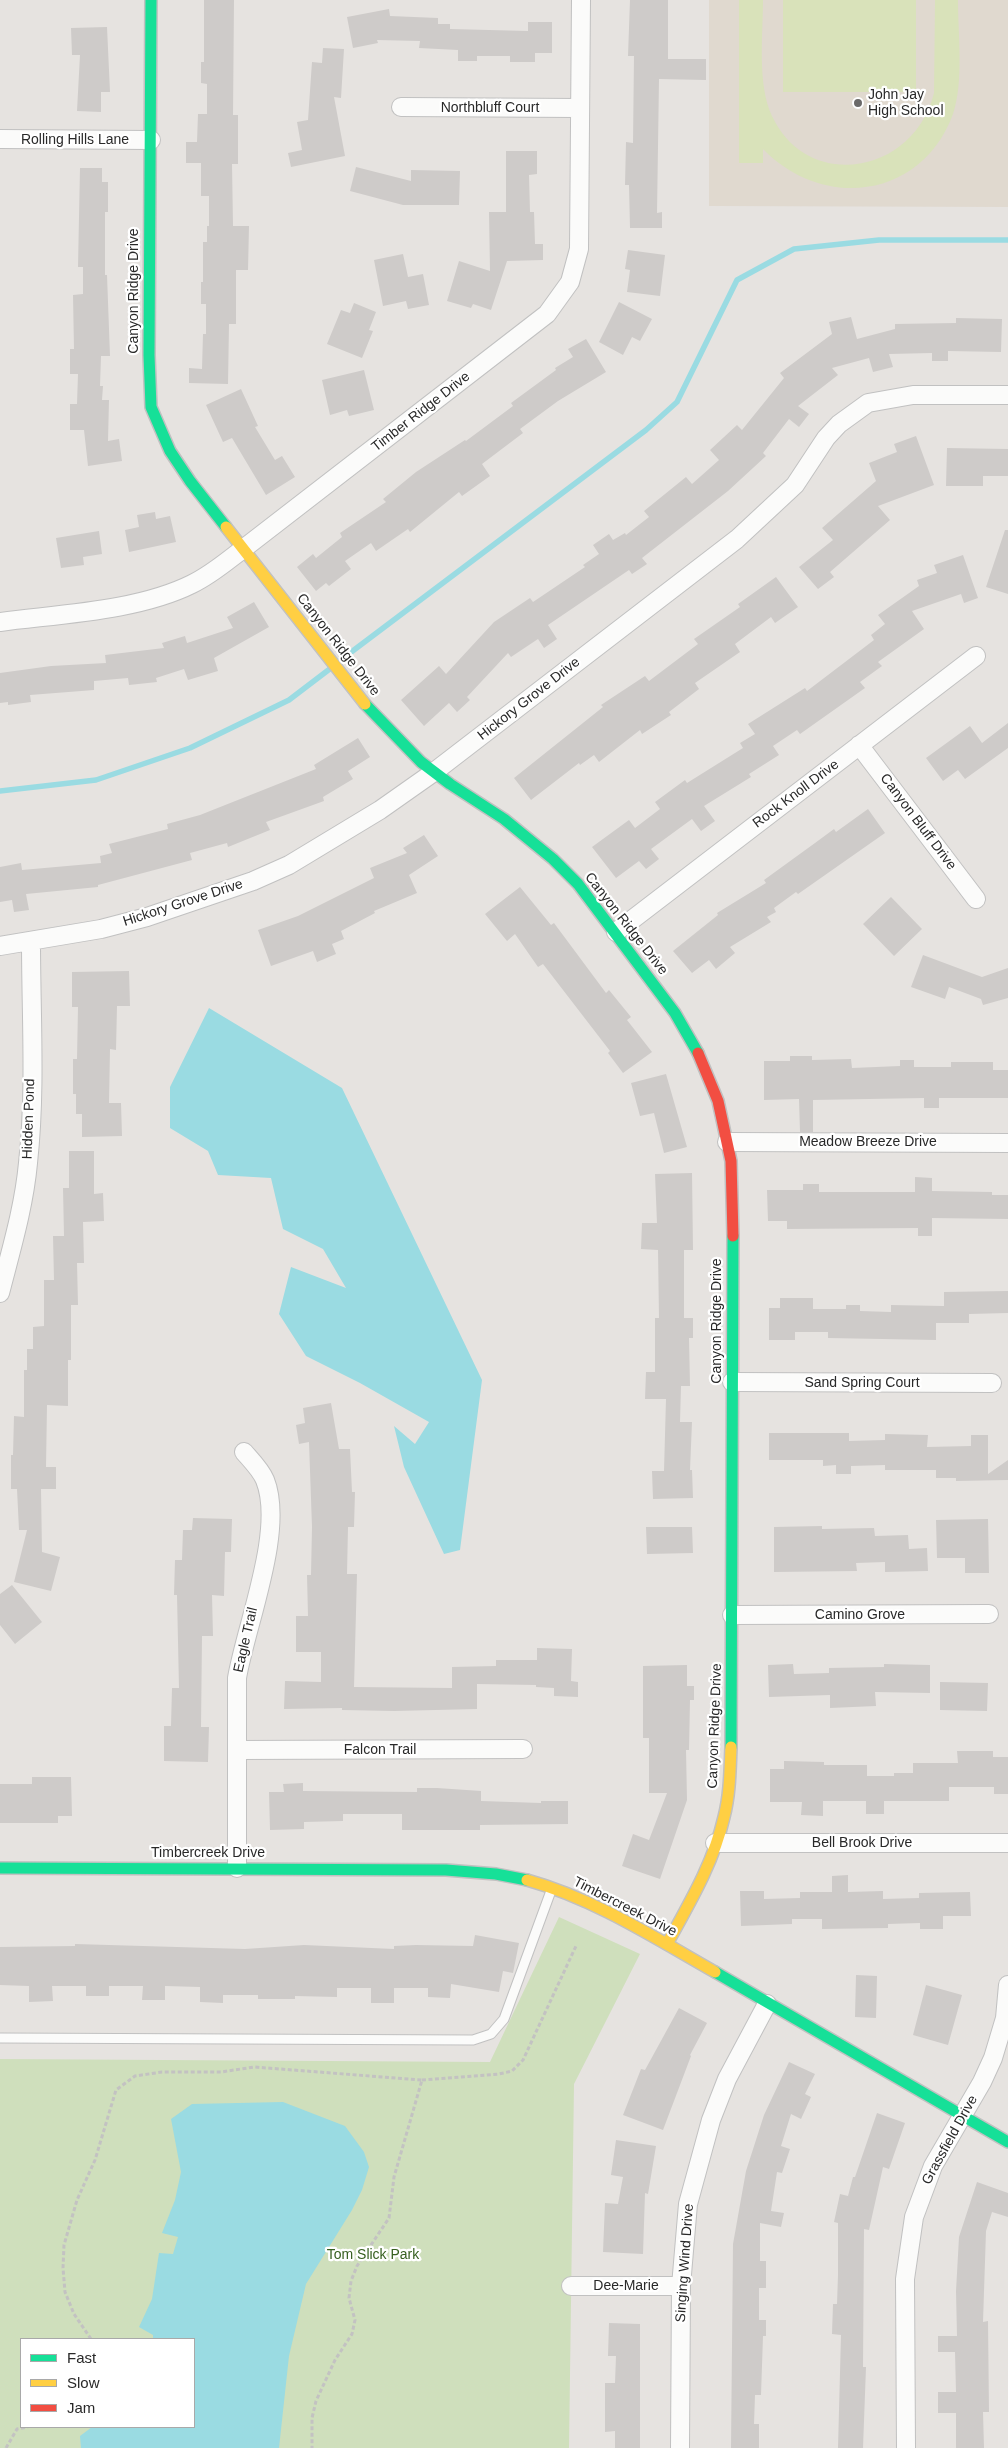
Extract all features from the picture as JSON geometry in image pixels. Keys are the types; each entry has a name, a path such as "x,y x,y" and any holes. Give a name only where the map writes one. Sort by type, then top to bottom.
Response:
{"street":[{"name":"Canyon Ridge Drive","path":"151,0 148,355 152,407 170,451 190,481 373,714 434,772 504,819 553,859 578,884 616,932 674,1013 698,1052 718,1100 727,1142 733,1193 730,1768 723,1825 702,1880 667,1944"},
{"name":"Timber Ridge Drive","path":"0,622 124,605 158,598 200,579 243,549 537,323 556,304 570,282 579,249 581,0"},
{"name":"Northbluff Court","path":"400,108 579,108"},
{"name":"Rolling Hills Lane","path":"0,139 151,140"},
{"name":"Hickory Grove Drive","path":"0,946 31,942 148,917 253,880 289,865 380,810 434,772 737,539 795,485 826,438 839,424 868,403 913,395 1008,395"},
{"name":"Rock Knoll Drive","path":"616,932 976,656"},
{"name":"Canyon Bluff Drive","path":"859,745 976,899"},
{"name":"Hidden Pond","path":"0,1293 17,1224 28,1164 30,1129 31,942"},
{"name":"Meadow Breeze Drive","path":"727,1142 1008,1143"},
{"name":"Sand Spring Court","path":"732,1382 992,1383"},
{"name":"Eagle Trail","path":"236,1868 237,1678 242,1650 262,1579 270,1526 270,1497 265,1478 244,1452"},
{"name":"Camino Grove","path":"732,1615 989,1614"},
{"name":"Falcon Trail","path":"237,1750 523,1749"},
{"name":"Bell Brook Drive","path":"715,1843 1008,1843"},
{"name":"Timbercreek Drive","path":"0,1868 446,1870 504,1875 552,1888 615,1916 667,1944 767,2004 1008,2142"},
{"name":"Grassfield Drive","path":"906,2448 905,2280 907,2253 914,2217 933,2166 982,2082 993,2058 1005,2018 1008,1985"},
{"name":"Singing Wind Drive","path":"680,2448 681,2286 688,2204 708,2128 727,2079 767,2004"},
{"name":"Dee-Marie","path":"571,2286 681,2286"}],"lane":[{"path":"0,2038 474,2040 491,2034 504,2019 552,1888"}],"path":[{"path":"90,2338 74,2314 65,2292 64,2245 77,2200 95,2160 116,2090 134,2076 162,2072 221,2072 254,2067 422,2080 499,2074 512,2071 523,2060 576,1946"},
{"path":"312,2448 312,2418 316,2401 335,2360 352,2334 355,2320 349,2298 351,2281 357,2266 390,2218 394,2176 422,2080"},
{"path":"6,2448 17,2429 22,2428"}],"shaded area":[{"name":"John Jay High School","path":"709,0 1008,0 1008,207 709,206"}],"green space":[{"path":"739,0 763,0 764,89 772,116 788,140 810,156 834,164 859,164 883,156 905,142 923,120 934,93 935,0 958,0 960,58 958,88 953,114 938,142 919,164 895,179 869,187 841,188 814,182 787,169 763,149 763,163 739,163"},
{"path":"783,0 916,0 916,92 783,92"},
{"name":"Tom Slick Park","path":"559,1917 640,1954 574,2084 569,2448 0,2448 0,2059 490,2062"}],"water":[{"path":"209,1008 342,1088 482,1380 460,1550 444,1554 404,1467 394,1426 415,1444 429,1422 360,1383 306,1356 279,1314 291,1267 346,1288 323,1249 283,1229 271,1178 218,1175 208,1151 170,1128 170,1087"},
{"path":"283,2102 345,2126 364,2152 369,2167 362,2190 352,2210 306,2284 289,2356 279,2448 81,2448 80,2436 91,2428 195,2428 195,2338 153,2338 153,2335 139,2327 152,2299 159,2253 173,2254 178,2237 162,2233 175,2200 181,2172 171,2119 192,2104"}],"building":[{"path":"204,0 234,0 233,115 238,115 238,164 232,164 233,226 249,226 248,270 236,270 236,324 229,324 228,384 189,383 189,368 202,369 203,334 206,334 206,304 201,304 201,282 203,282 203,242 207,242 207,226 209,226 209,196 201,196 201,163 186,163 186,142 197,142 198,114 207,114 207,84 201,83 201,62 204,62"},
{"path":"630,0 668,0 668,59 706,59 706,80 659,79 657,213 662,212 662,228 630,228 629,185 625,185 626,142 633,143 634,56 628,56"},
{"path":"389,9 390,16 438,18 438,24 450,24 450,29 528,31 528,22 552,22 552,53 535,53 535,62 510,62 510,56 477,56 477,61 458,61 458,50 419,48 420,41 377,40 378,43 353,48 347,17"},
{"path":"107,27 110,92 101,92 101,112 77,111 80,55 72,55 71,28"},
{"path":"323,48 344,49 341,98 334,97 345,156 291,167 288,153 302,150 297,122 308,120 312,62 322,63"},
{"path":"506,151 537,151 537,174 529,175 530,212 534,212 535,244 543,244 543,260 507,261 491,310 473,304 471,308 447,301 459,261 490,271 489,212 506,212"},
{"path":"356,167 411,181 411,170 460,171 459,205 403,205 350,191"},
{"path":"80,168 102,168 102,182 108,182 108,212 105,212 105,275 107,275 110,356 101,356 100,386 103,386 102,400 109,400 108,441 119,439 122,461 88,466 84,430 70,430 70,404 77,404 78,374 70,374 70,349 74,349 73,295 83,294 83,267 78,267"},
{"path":"628,250 665,255 660,296 627,292 630,270 625,269"},
{"path":"403,254 408,277 423,274 429,305 408,309 406,301 383,306 374,260"},
{"path":"619,302 652,319 640,341 632,337 623,355 599,342"},
{"path":"354,303 376,312 369,330 373,331 362,358 327,344 341,310 350,313"},
{"path":"851,317 857,339 895,329 895,324 956,323 956,318 1002,319 1001,352 948,351 948,361 932,361 932,353 889,354 893,367 873,372 869,358 832,368 838,375 798,406 809,414 799,427 789,419 763,453 766,456 728,491 642,558 647,564 632,574 629,570 548,625 557,639 544,648 538,639 511,657 508,653 467,697 470,700 457,712 449,703 424,726 401,700 439,666 446,674 494,622 530,598 533,602 585,567 583,565 599,554 593,545 609,534 613,540 625,533 626,535 649,517 644,511 686,477 692,484 719,460 710,450 737,425 742,430 784,378 780,373 832,334 829,322"},
{"path":"586,339 606,372 558,401 520,429 523,433 482,464 490,476 462,496 459,492 410,532 408,529 376,551 371,543 345,561 351,569 329,586 326,583 316,591 297,567 313,554 316,558 342,537 340,533 386,502 383,499 416,472 466,441 513,406 511,403 556,370 555,368 573,357 568,349"},
{"path":"364,370 374,410 349,416 347,410 330,415 322,380"},
{"path":"241,389 258,426 255,427 275,460 282,456 295,477 266,495 232,438 223,442 206,405"},
{"path":"916,436 934,485 878,506 890,520 830,572 834,577 818,589 799,567 833,540 822,528 876,481 869,463 897,452 894,444"},
{"path":"947,448 1008,449 1008,476 983,476 983,486 946,486"},
{"path":"155,512 156,519 170,516 176,542 129,552 125,530 139,527 137,515"},
{"path":"1005,530 1008,530 1008,594 986,587"},
{"path":"99,531 102,554 83,557 84,565 61,568 56,538"},
{"path":"963,555 978,598 964,603 961,594 912,611 924,629 878,662 882,666 860,682 865,688 800,734 797,730 773,746 779,755 749,774 751,777 704,806 715,821 701,831 692,819 651,849 659,859 646,869 639,861 616,878 592,847 629,820 635,828 660,809 655,802 685,780 687,783 743,748 740,743 755,734 748,724 805,688 807,691 874,640 871,635 885,624 878,615 919,586 917,580 937,573 934,565"},
{"path":"776,577 798,607 775,623 771,617 735,644 740,652 695,683 699,689 669,712 671,715 642,734 640,730 599,762 594,755 580,765 579,763 531,800 514,778 603,707 601,705 645,676 649,681 698,644 694,639 740,607 738,604"},
{"path":"254,602 269,627 214,658 218,671 188,680 184,669 156,678 157,682 129,685 128,678 94,681 94,690 30,695 31,702 8,705 8,702 0,703 0,673 51,666 106,663 105,655 164,648 162,643 185,636 187,643 233,628 227,617"},
{"path":"1008,723 1008,748 965,779 958,770 943,781 926,758 970,726 982,743"},
{"path":"358,738 370,757 348,771 353,779 323,797 324,801 266,822 270,830 228,847 227,843 190,853 192,860 98,885 98,887 26,894 29,910 14,912 12,900 0,902 0,867 21,863 22,870 101,863 100,856 112,853 109,844 168,829 167,824 200,815 316,769 314,765"},
{"path":"868,809 885,833 798,894 796,892 774,908 776,912 767,917 771,922 730,947 735,953 716,969 709,960 692,973 673,951 718,915 717,913 766,883 764,880 834,829 836,832"},
{"path":"424,835 438,856 409,875 417,893 374,911 375,913 341,931 344,939 332,944 336,954 317,962 313,951 271,966 258,930 298,916 374,878 370,868 407,853 403,848"},
{"path":"520,887 551,925 554,923 606,993 609,990 631,1017 627,1020 652,1052 623,1073 608,1053 610,1051 543,964 538,967 515,934 507,941 485,914"},
{"path":"891,897 922,929 894,956 863,924"},
{"path":"923,955 982,977 1008,968 1008,998 983,1005 981,999 949,987 945,999 911,987"},
{"path":"129,971 130,1006 117,1006 116,1050 110,1049 109,1103 121,1103 122,1136 82,1137 82,1114 76,1114 76,1094 73,1094 73,1059 77,1059 78,1007 72,1007 72,972"},
{"path":"790,1056 812,1056 812,1060 851,1059 852,1068 900,1066 900,1060 914,1060 914,1067 951,1067 951,1062 993,1062 993,1070 1008,1070 1008,1098 939,1098 939,1108 924,1108 924,1098 813,1100 813,1132 800,1132 799,1099 764,1100 764,1061 790,1061"},
{"path":"666,1074 687,1147 664,1153 654,1113 640,1116 631,1083"},
{"path":"69,1151 94,1151 94,1194 103,1193 104,1221 83,1222 84,1263 77,1263 78,1305 71,1305 71,1360 68,1360 68,1406 47,1405 46,1467 56,1467 56,1489 41,1489 42,1552 60,1557 51,1591 14,1582 27,1530 19,1530 17,1489 11,1489 11,1455 13,1455 14,1416 24,1417 24,1370 27,1370 27,1349 33,1349 33,1327 44,1326 44,1280 54,1280 53,1236 64,1236 63,1188 69,1188"},
{"path":"692,1173 693,1250 684,1250 684,1318 693,1318 693,1338 689,1338 690,1386 681,1386 680,1422 692,1422 690,1470 692,1470 693,1498 653,1499 652,1471 664,1471 666,1399 645,1399 646,1372 655,1372 655,1318 659,1318 658,1250 641,1249 642,1223 657,1223 655,1174"},
{"path":"915,1177 932,1178 932,1191 992,1192 992,1195 1008,1195 1008,1219 932,1218 932,1236 918,1236 918,1228 787,1229 787,1221 768,1221 767,1190 803,1190 803,1184 819,1184 819,1192 915,1192"},
{"path":"1008,1291 1008,1313 969,1314 969,1323 936,1323 936,1340 828,1338 828,1332 795,1332 795,1340 769,1340 769,1308 780,1308 780,1298 813,1298 813,1309 846,1309 846,1305 860,1305 860,1311 891,1312 891,1305 944,1306 944,1292"},
{"path":"331,1403 339,1449 350,1449 352,1492 355,1492 354,1527 348,1527 347,1574 357,1574 354,1687 452,1688 452,1667 496,1666 496,1660 537,1660 537,1648 572,1649 571,1681 578,1682 578,1697 554,1696 554,1688 536,1687 536,1685 477,1684 477,1709 394,1711 342,1710 342,1708 284,1709 285,1681 321,1682 321,1652 296,1652 296,1616 308,1616 307,1575 311,1575 312,1527 309,1442 299,1444 296,1425 305,1423 303,1408"},
{"path":"769,1433 849,1433 849,1441 885,1440 885,1434 928,1435 927,1447 971,1446 971,1435 988,1435 988,1474 1008,1460 1008,1480 956,1481 956,1478 936,1478 936,1470 885,1470 885,1465 851,1466 851,1474 836,1474 836,1465 823,1466 823,1460 769,1460"},
{"path":"193,1518 232,1519 231,1552 225,1552 224,1596 212,1595 213,1636 202,1636 201,1727 209,1727 208,1762 164,1761 164,1726 171,1726 172,1688 179,1688 177,1595 174,1595 175,1560 182,1560 183,1530 192,1530"},
{"path":"988,1519 989,1573 965,1573 965,1558 937,1558 936,1520"},
{"path":"822,1526 822,1529 874,1528 875,1536 908,1535 909,1549 927,1548 928,1571 885,1572 885,1562 856,1563 857,1571 774,1572 774,1527"},
{"path":"646,1527 692,1527 693,1553 647,1554"},
{"path":"12,1585 42,1622 15,1644 0,1625 0,1594"},
{"path":"793,1664 794,1674 829,1673 829,1668 884,1667 884,1664 930,1665 930,1693 875,1692 876,1706 830,1708 830,1695 769,1697 768,1665"},
{"path":"687,1665 687,1686 694,1686 694,1700 690,1700 689,1750 686,1750 687,1800 660,1879 622,1866 633,1834 649,1840 667,1793 649,1793 649,1738 643,1738 643,1666"},
{"path":"940,1682 988,1683 987,1711 940,1710"},
{"path":"957,1751 993,1751 993,1757 1008,1757 1008,1794 994,1794 994,1787 949,1787 949,1801 884,1801 884,1814 866,1814 866,1801 823,1801 823,1816 801,1815 802,1802 770,1802 770,1769 784,1769 784,1761 824,1762 824,1765 867,1765 867,1776 894,1776 894,1773 913,1773 913,1763 958,1763"},
{"path":"32,1777 71,1777 72,1816 58,1816 58,1823 0,1823 0,1784 32,1784"},
{"path":"303,1783 303,1791 417,1792 417,1788 437,1788 481,1791 481,1801 541,1803 541,1801 568,1801 568,1824 480,1825 480,1830 402,1830 402,1814 343,1814 343,1821 304,1822 304,1829 270,1830 269,1792 284,1792 283,1784"},
{"path":"848,1875 848,1892 883,1891 883,1899 919,1898 919,1893 970,1892 971,1916 943,1916 943,1929 920,1929 920,1923 888,1924 888,1928 822,1929 822,1919 792,1919 792,1924 741,1926 740,1891 764,1891 764,1899 800,1898 800,1892 832,1892 832,1876"},
{"path":"475,1935 519,1943 513,1973 503,1971 499,1992 451,1984 450,1998 428,1997 428,1988 394,1988 394,2003 371,2003 371,1988 337,1988 337,1997 295,1996 295,1999 258,1999 258,1995 223,1995 223,2003 200,2002 200,1987 165,1986 165,2000 142,2000 143,1986 109,1986 109,1996 86,1996 86,1986 52,1986 53,2001 29,2002 29,1986 0,1985 0,1947 75,1946 75,1944 245,1949 304,1945 394,1949 394,1946 416,1945 473,1946"},
{"path":"856,1975 877,1976 876,2018 855,2017"},
{"path":"926,1985 962,1995 948,2045 913,2035"},
{"path":"679,2008 707,2023 690,2055 663,2130 623,2115 641,2069 645,2070"},
{"path":"789,2062 815,2074 805,2094 811,2097 801,2119 791,2114 781,2146 790,2149 782,2173 777,2172 771,2211 784,2213 781,2227 760,2223 760,2261 766,2261 766,2288 759,2288 759,2320 766,2320 766,2336 763,2336 761,2395 755,2395 754,2424 759,2424 759,2448 731,2448 733,2244 746,2171 764,2115"},
{"path":"877,2113 905,2123 889,2169 883,2167 869,2230 864,2229 863,2367 866,2367 863,2448 838,2448 841,2335 832,2334 833,2304 837,2304 838,2275 838,2223 834,2222 840,2194 848,2196 853,2177 855,2177"},
{"path":"616,2140 656,2146 648,2194 645,2193 643,2254 603,2252 605,2203 618,2204 623,2177 611,2175"},
{"path":"977,2182 1008,2193 1008,2217 992,2212 986,2231 983,2322 988,2321 989,2412 983,2412 984,2448 956,2448 956,2413 938,2413 938,2392 956,2392 955,2352 938,2352 938,2336 957,2336 956,2291 959,2237"},
{"path":"609,2323 640,2324 640,2448 615,2448 615,2431 605,2432 605,2383 615,2383 616,2356 608,2356"}],"waterway":[{"path":"338,662 646,430 677,402 737,280 794,249 879,240 1008,240"},
{"path":"0,791 96,780 190,748 289,700 331,668"}],"traffic: fast":[{"path":"151,0 149,355 151,407 170,451 190,481 226,527"},
{"path":"365,704 421,762 450,784 504,819 553,859 578,884 675,1013 698,1053"},
{"path":"731,1747 733,1236"},
{"path":"0,1868 446,1870 496,1874 527,1880"},
{"path":"715,1972 1008,2142"}],"traffic: slow":[{"path":"226,527 365,704"},
{"path":"667,1944 700,1882 720,1834 727,1800 731,1747"},
{"path":"527,1880 601,1908 715,1972"}],"traffic: jam":[{"path":"698,1053 718,1101 731,1161 733,1236"}],"place":[{"name":"John Jay High School","path":"858,103"}]}
